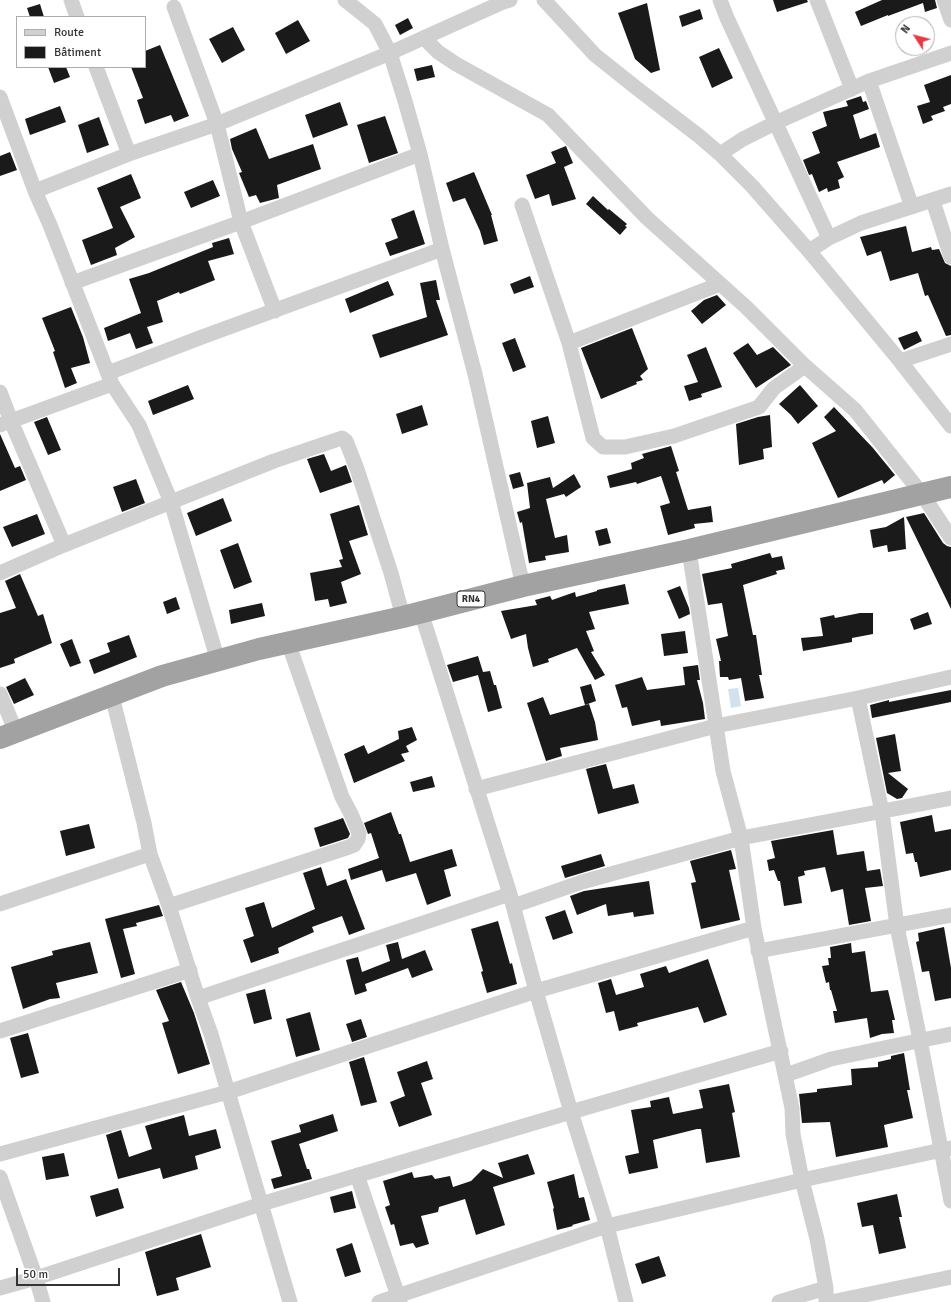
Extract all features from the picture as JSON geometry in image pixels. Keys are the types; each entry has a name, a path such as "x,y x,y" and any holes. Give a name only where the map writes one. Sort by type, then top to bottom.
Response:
{"highway":[{"name":"RN4","path":"8,735 162,676 288,642 412,614 523,586 689,550 951,487"}],"street":[{"path":"71,0 77,16"},
{"path":"345,0 375,24 390,53 405,101 420,154 442,250 475,374 523,586"},
{"path":"35,191 129,154 217,124 390,53 510,0"},
{"path":"544,0 595,55 699,136 720,154 752,186 809,251 900,361 951,426"},
{"path":"720,0 726,18 829,238"},
{"path":"818,0 852,89"},
{"path":"944,0 951,20"},
{"path":"174,7 217,124 241,222 275,311"},
{"path":"424,38 438,52 456,64 548,115 646,218 746,307 805,366 855,410 922,494 951,538"},
{"path":"720,154 743,139 775,123 869,81 951,53"},
{"path":"96,68 129,154"},
{"path":"869,81 912,207"},
{"path":"0,97 35,191 50,225 110,379 139,425 171,502 218,661"},
{"path":"72,284 420,154"},
{"path":"809,251 829,238 861,223 951,194"},
{"path":"933,201 951,257"},
{"path":"522,205 569,343 593,438 603,447 625,447 674,436 759,407 774,388 805,366"},
{"path":"5,423 275,311 442,250"},
{"path":"569,343 720,284"},
{"path":"900,361 951,344"},
{"path":"0,392 5,423 64,545"},
{"path":"0,573 64,545 274,461 342,438 346,441 357,469 391,573 412,614 496,846 571,1112 607,1226 626,1302"},
{"path":"689,550 723,771 741,838 758,950 786,1075 792,1108 793,1134 802,1180 817,1239 828,1297"},
{"path":"169,906 349,847 354,845 358,839 359,833 342,797 288,642"},
{"path":"476,789 716,726 858,698 951,677"},
{"path":"0,694 8,735"},
{"path":"112,696 144,823 150,854 169,906 211,1034 290,1302"},
{"path":"858,698 882,812 897,926 920,1040 946,1149 951,1201"},
{"path":"198,998 512,900 741,838 951,798"},
{"path":"0,904 150,854"},
{"path":"758,950 951,915"},
{"path":"0,1154 228,1092 536,991 754,928"},
{"path":"0,1030 190,970"},
{"path":"786,1075 831,1059 951,1034"},
{"path":"0,1288 36,1278 261,1204 781,1051"},
{"path":"379,1302 399,1299 607,1226 802,1180 946,1149"},
{"path":"357,1175 399,1299"},
{"path":"0,1177 43,1302"},
{"path":"779,1302 828,1297 951,1277"}],"water":[{"path":"738,688 741,706 731,708 728,689"}],"building":[{"path":"773,0 807,0 808,2 777,12"},
{"path":"882,0 935,0 937,8 925,12 923,3 861,26 855,12"},
{"path":"647,3 660,70 651,73 635,59 618,13"},
{"path":"40,4 44,16 30,16 27,8"},
{"path":"700,9 703,19 682,27 679,16"},
{"path":"408,18 413,28 400,35 395,25"},
{"path":"298,20 310,41 286,54 275,33"},
{"path":"233,27 245,50 222,63 209,39"},
{"path":"160,45 189,116 174,122 171,115 145,124 137,100 143,98 131,68 146,68 146,51"},
{"path":"719,48 733,78 712,88 699,57"},
{"path":"432,65 435,77 417,81 414,69"},
{"path":"48,68 66,68 70,77 54,83"},
{"path":"951,75 951,104 943,107 945,111 931,116 933,120 923,124 917,106 930,102 924,85"},
{"path":"861,96 863,102 866,101 869,109 853,115 860,139 876,133 880,147 837,162 844,177 838,180 840,188 828,192 827,188 819,192 812,174 809,175 803,160 820,153 812,132 827,126 823,112 848,106 846,101"},
{"path":"340,102 348,125 313,138 305,115"},
{"path":"60,106 66,122 30,135 25,119"},
{"path":"385,116 398,153 369,163 357,125"},
{"path":"99,117 109,145 87,153 78,125"},
{"path":"256,128 269,159 313,144 321,169 277,185 279,198 260,203 256,195 249,197 239,173 242,172 232,149 230,139"},
{"path":"566,146 573,163 564,167 576,199 552,206 549,194 535,199 526,175 556,163 551,152"},
{"path":"10,152 17,170 0,176 0,156"},
{"path":"474,172 492,215 498,241 484,245 480,231 465,198 453,202 446,183"},
{"path":"131,174 141,198 120,207 135,237 115,248 117,255 91,265 82,240 113,228 97,188"},
{"path":"213,180 220,196 191,208 184,192"},
{"path":"593,196 608,210 609,209 627,224 625,226 627,227 620,235 586,204"},
{"path":"414,210 425,244 390,256 385,243 398,238 391,219"},
{"path":"906,226 912,252 931,247 932,250 939,249 945,263 951,266 951,335 946,336 928,295 925,296 918,273 890,281 881,251 867,256 860,237"},
{"path":"229,238 234,254 208,261 215,280 180,294 179,292 157,301 163,322 147,327 153,343 136,349 130,333 108,341 104,328 141,313 129,279 149,273 213,247 212,243"},
{"path":"530,276 534,287 514,294 510,284"},
{"path":"436,280 440,300 436,300 448,335 380,358 372,335 427,317 420,283"},
{"path":"388,281 394,295 350,313 345,299"},
{"path":"717,295 726,305 702,324 691,311 704,300"},
{"path":"71,307 83,337 90,363 71,368 77,383 65,388 53,352 55,351 42,318"},
{"path":"632,328 648,369 640,376 643,380 636,382 637,384 601,399 581,348"},
{"path":"917,331 922,341 904,350 898,338"},
{"path":"515,338 526,367 513,372 502,343"},
{"path":"748,343 757,355 773,347 791,365 756,388 733,353"},
{"path":"706,347 722,387 701,394 702,397 689,401 684,386 698,382 687,355"},
{"path":"188,385 194,399 153,415 148,401"},
{"path":"800,385 818,406 798,424 779,404"},
{"path":"422,405 428,425 402,434 396,414"},
{"path":"834,407 873,448 895,475 884,484 882,480 838,498 812,443 836,431 824,417"},
{"path":"770,415 772,447 763,449 764,459 739,465 736,424"},
{"path":"548,416 555,443 537,448 531,421"},
{"path":"47,417 61,450 48,455 34,422"},
{"path":"0,434 15,468 20,466 26,480 0,491"},
{"path":"671,446 679,471 676,472 688,510 711,506 713,522 694,524 695,528 668,535 660,506 670,503 661,476 637,484 636,482 610,488 607,476 632,469 631,463 644,458 642,454"},
{"path":"324,454 331,471 346,465 352,482 320,493 307,459"},
{"path":"520,472 524,486 513,489 509,475"},
{"path":"574,474 581,487 566,497 564,494 546,499 555,538 567,535 569,552 545,556 546,560 529,563 522,522 520,523 517,512 530,508 527,483 550,477 553,488"},
{"path":"136,479 145,503 122,512 113,487"},
{"path":"223,498 232,521 196,536 187,513"},
{"path":"359,505 368,535 349,541 361,574 341,582 347,603 330,607 328,599 315,601 310,573 342,567 339,560 343,559 330,514"},
{"path":"924,513 943,543 951,547 951,609 906,517"},
{"path":"37,514 45,534 12,547 3,527"},
{"path":"904,517 906,549 888,552 887,545 873,548 870,530 886,527"},
{"path":"607,528 611,543 599,546 595,531"},
{"path":"238,543 252,582 234,589 220,550"},
{"path":"770,553 772,558 782,556 785,569 776,571 777,574 743,585 753,635 756,635 762,675 759,675 764,698 745,701 741,678 729,680 728,677 720,677 719,661 721,661 716,639 728,636 722,603 708,605 702,574 732,568 731,564"},
{"path":"20,574 38,616 43,614 52,643 14,659 15,663 0,668 0,613 16,608 5,581"},
{"path":"625,584 629,604 589,612 595,629 586,631 594,651 591,652 605,675 595,680 577,648 548,659 549,662 533,667 526,634 511,639 501,611 537,605 535,600 550,596 552,600 575,592 576,597 597,590"},
{"path":"680,586 690,614 679,619 667,591"},
{"path":"176,597 180,609 167,614 163,602"},
{"path":"262,603 265,616 231,624 229,610"},
{"path":"928,612 932,624 914,630 910,619"},
{"path":"860,613 873,613 873,634 852,638 852,642 803,651 801,638 823,636 820,618 834,615 835,618"},
{"path":"685,631 688,653 664,656 661,634"},
{"path":"129,635 137,657 94,674 89,660 110,652 107,643"},
{"path":"72,639 81,663 70,667 60,644"},
{"path":"478,656 483,672 490,671 494,685 496,685 502,708 488,712 478,675 453,682 447,665"},
{"path":"698,665 700,680 697,680 703,703 705,719 661,726 660,720 632,726 627,707 622,708 615,685 642,677 647,690 685,685 683,667"},
{"path":"25,678 34,695 14,704 6,687"},
{"path":"591,684 596,701 585,705 580,687"},
{"path":"951,690 951,702 872,718 870,705 889,700 889,702"},
{"path":"543,697 550,715 589,704 595,722 598,740 560,748 562,756 546,761 527,703"},
{"path":"412,727 417,740 406,746 409,752 401,754 405,761 354,783 344,754 364,745 368,754 399,739 398,731"},
{"path":"895,734 901,771 888,773 908,789 902,798 897,799 887,793 876,738"},
{"path":"606,764 613,789 634,784 639,803 598,814 586,769"},
{"path":"432,776 435,787 413,792 410,782"},
{"path":"391,812 399,834 401,834 410,862 452,849 457,866 444,870 451,896 427,905 416,873 386,882 382,870 351,880 348,869 379,858 371,833 368,834 364,823"},
{"path":"932,815 935,832 951,829 951,870 920,877 917,862 915,862 913,853 906,854 900,822"},
{"path":"343,818 350,834 348,838 320,847 314,828"},
{"path":"89,824 95,848 66,856 60,831"},
{"path":"833,830 837,855 864,851 867,871 880,869 883,886 865,888 871,921 849,925 843,889 831,892 825,867 804,871 805,875 798,877 802,903 784,906 780,881 778,881 774,870 769,871 767,860 775,858 771,841"},
{"path":"731,850 736,869 729,870 740,920 701,929 691,883 696,882 690,861"},
{"path":"601,854 605,866 565,878 561,866"},
{"path":"321,867 327,886 346,879 365,929 349,935 342,916 312,927 314,932 278,948 279,953 251,963 243,940 254,936 245,908 264,902 272,928 315,909 303,873"},
{"path":"649,881 654,914 634,917 633,912 608,916 606,904 577,915 570,896 584,891"},
{"path":"159,905 163,916 136,923 137,926 123,929 135,974 121,978 105,919"},
{"path":"565,910 573,933 553,940 545,917"},
{"path":"498,921 510,964 512,963 517,984 487,993 481,972 483,971 471,929"},
{"path":"944,927 951,968 951,998 935,1001 929,971 922,972 916,942 919,941 918,933"},
{"path":"90,942 98,973 56,983 60,998 50,999 23,1009 11,967 53,955 52,951"},
{"path":"398,942 402,959 425,950 433,970 412,978 408,968 365,984 367,991 355,995 346,960 358,957 362,972 390,961 386,945"},
{"path":"851,943 852,953 865,951 871,992 888,990 895,1020 892,1020 894,1033 882,1034 870,1038 867,1018 835,1023 833,1011 837,1011 829,982 826,983 822,966 829,965 828,958 831,958 830,947"},
{"path":"708,959 727,1015 704,1023 698,1007 637,1023 638,1026 619,1031 614,1011 606,1013 598,983 611,979 616,995 644,987 640,974 666,966 669,973"},
{"path":"181,982 194,1013 210,1064 178,1074 162,1023 169,1021 156,990"},
{"path":"265,989 272,1019 254,1024 246,994"},
{"path":"310,1012 320,1050 296,1057 286,1019"},
{"path":"361,1019 367,1037 352,1042 346,1024"},
{"path":"28,1033 39,1073 21,1078 10,1038"},
{"path":"904,1053 910,1090 907,1090 913,1118 884,1125 888,1147 836,1157 830,1122 802,1123 799,1094 817,1092 817,1089 852,1085 851,1069 878,1067 878,1062 891,1059 891,1056"},
{"path":"364,1057 377,1102 361,1106 349,1062"},
{"path":"427,1061 433,1079 421,1083 432,1115 399,1127 390,1102 405,1096 397,1072"},
{"path":"729,1084 735,1112 732,1113 740,1157 706,1163 701,1129 697,1129 653,1140 658,1168 629,1174 625,1156 639,1153 631,1110 651,1107 650,1101 669,1097 673,1114 703,1108 699,1090"},
{"path":"333,1114 338,1131 299,1144 307,1169 309,1169 312,1179 274,1189 271,1179 282,1176 271,1141 301,1132 299,1125"},
{"path":"184,1115 189,1136 216,1129 221,1148 195,1156 198,1169 163,1179 160,1168 118,1179 106,1135 121,1130 129,1157 152,1149 145,1126"},
{"path":"64,1153 69,1176 46,1180 42,1157"},
{"path":"528,1154 535,1174 493,1187 505,1225 476,1235 465,1199 439,1207 438,1212 421,1216 429,1244 416,1248 413,1243 400,1246 394,1224 391,1225 385,1207 390,1205 383,1181 412,1172 414,1178 432,1175 435,1179 450,1176 453,1187 471,1181 483,1169 503,1178 498,1163"},
{"path":"574,1174 579,1198 584,1197 590,1220 557,1230 554,1208 547,1182"},
{"path":"118,1188 124,1208 96,1217 90,1196"},
{"path":"352,1191 356,1208 334,1213 330,1197"},
{"path":"897,1194 902,1217 899,1217 906,1248 879,1254 873,1225 862,1227 857,1203"},
{"path":"201,1234 211,1267 176,1278 179,1290 157,1296 145,1252"},
{"path":"352,1243 361,1272 345,1277 336,1249"},
{"path":"659,1256 666,1276 642,1284 635,1264"}]}
